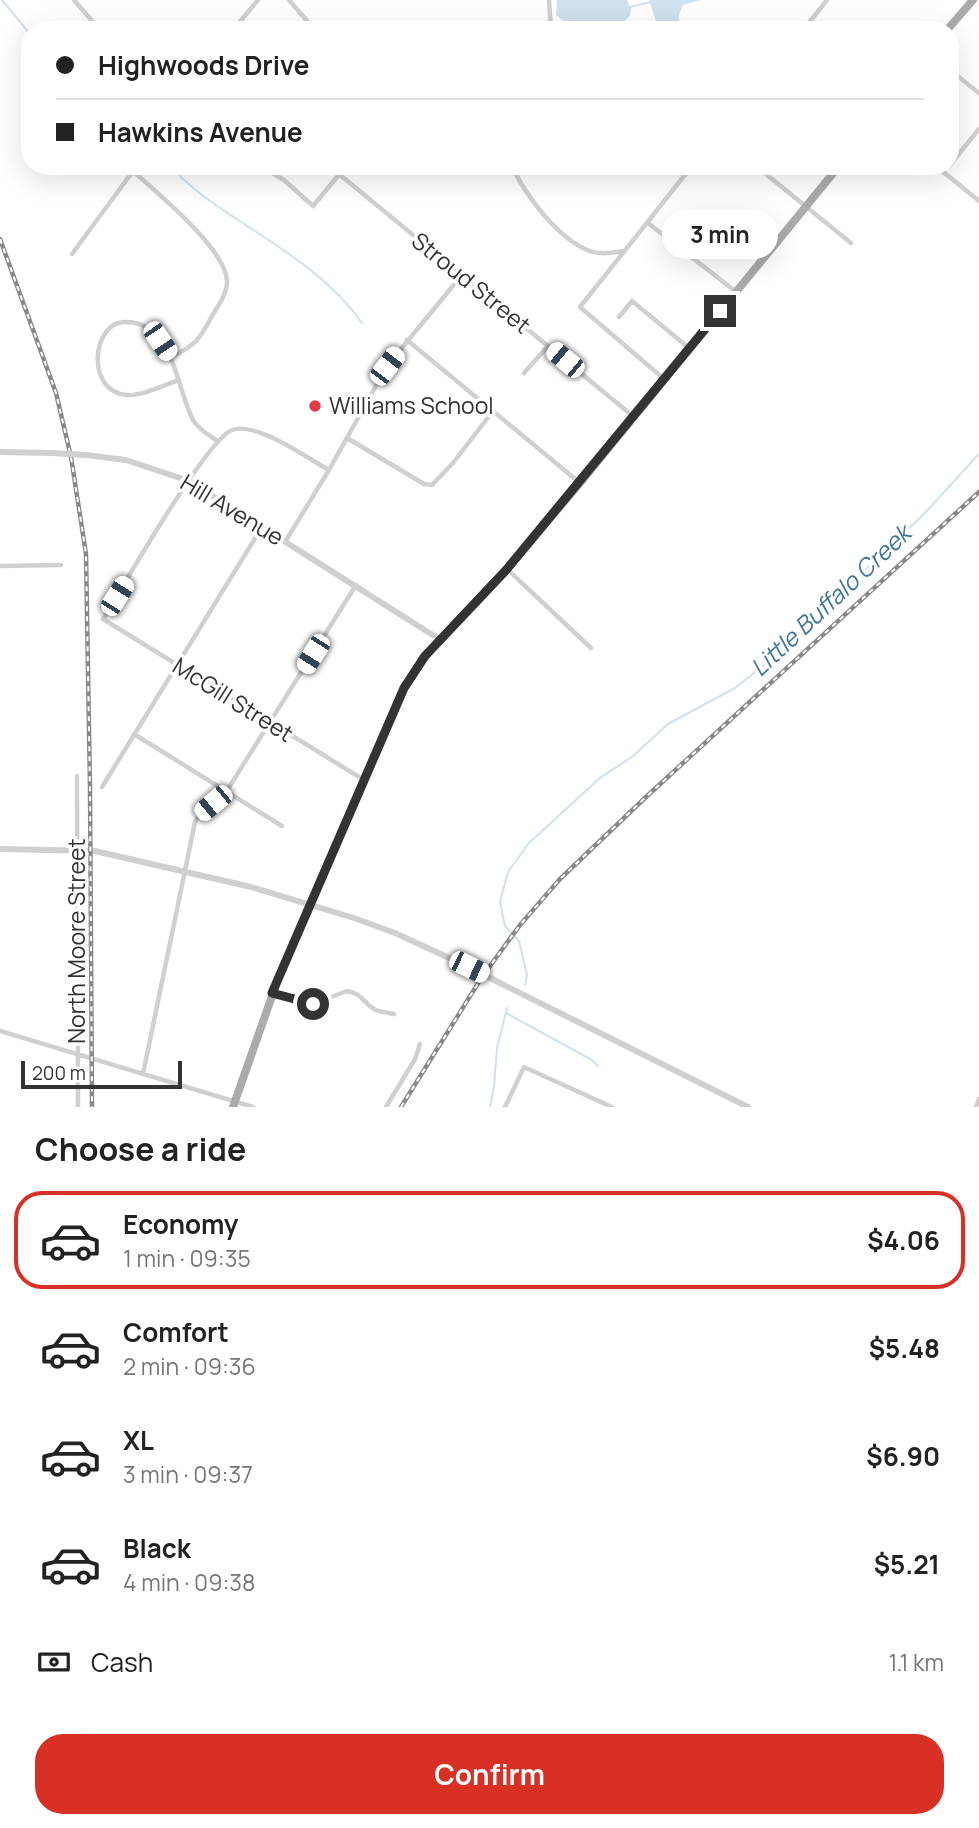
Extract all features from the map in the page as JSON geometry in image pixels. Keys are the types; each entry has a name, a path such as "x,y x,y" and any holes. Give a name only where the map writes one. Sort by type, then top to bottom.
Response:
{"main road":[{"path":"955,21 973,0"},
{"path":"234,1104 272,993 404,688 439,639 507,569 580,483 832,175"}],"street":[{"path":"74,0 92,21"},
{"path":"240,21 258,0"},
{"path":"289,0 307,21"},
{"path":"549,0 550,21"},
{"path":"810,21 827,0"},
{"path":"959,77 979,93"},
{"path":"959,154 979,129"},
{"path":"72,254 130,175"},
{"path":"138,175 168,202 216,253 225,270 225,292 200,338 194,345 171,357"},
{"path":"276,175 313,206 338,175"},
{"name":"Stroud Street","path":"340,175 635,417"},
{"path":"517,175 534,205 573,241 588,250 601,253 625,251"},
{"path":"665,380 580,307 685,175"},
{"path":"767,175 851,243"},
{"path":"946,175 979,201"},
{"path":"648,223 736,292"},
{"path":"285,542 387,366 461,276"},
{"path":"619,317 632,301 690,349"},
{"path":"179,380 131,395 125,394 104,383 96,356 110,329 119,323 137,324 153,332 171,357 194,423 217,440"},
{"path":"407,340 580,483"},
{"path":"524,373 548,346"},
{"path":"347,438 424,484 430,484 437,481 453,463 493,411"},
{"path":"189,481 217,440 232,430 255,431 273,438 328,470"},
{"name":"Hill Avenue","path":"0,452 86,455 126,460 189,481 439,639"},
{"name":"McGill Street","path":"189,481 103,619 364,780"},
{"path":"102,787 262,527"},
{"path":"0,566 61,565"},
{"path":"507,569 591,648"},
{"path":"143,1074 195,822 200,814 226,792 356,586"},
{"path":"134,734 282,826"},
{"name":"North Moore Street","path":"77,776 78,1107"},
{"path":"0,849 76,849 111,854 311,904 395,933 500,982 733,1103 747,1107"},
{"path":"272,993 313,1004 347,991 353,992 374,1010 394,1014"},
{"path":"0,1031 234,1104 253,1107"},
{"path":"387,1107 415,1059 420,1044"},
{"path":"505,1107 524,1067 612,1107"},
{"path":"976,1107 979,1098"}],"water":[{"path":"557,0 627,0 631,9 630,16 624,21 564,21 556,15"},
{"path":"649,0 701,0 683,5 679,21 656,21"}],"waterway":[{"path":"2,0 21,23"},
{"path":"630,7 651,2"},
{"path":"179,175 210,201 272,242 330,286 362,323"},
{"name":"Little Buffalo Creek","path":"525,985 527,975 519,941 505,926 500,902 508,872 529,843 600,778 633,756 668,724 735,688 767,663 924,514 979,454"},
{"name":"Little Buffalo Creek","path":"490,1107 497,1048 507,1008"},
{"path":"506,1013 592,1060 598,1066"}],"railway":[{"path":"0,239 56,393 71,457 86,554 92,1107"},
{"path":"401,1107 482,977 520,925 560,879 979,492"}],"place":[{"name":"Williams School","path":"315,406"}],"route":[{"path":"313,1004 272,993 404,688 439,639 507,569 720,311"}]}
